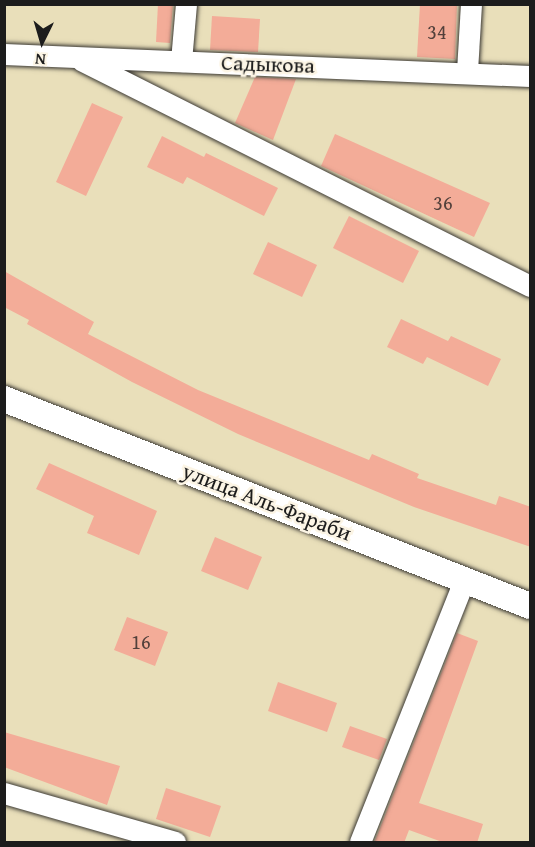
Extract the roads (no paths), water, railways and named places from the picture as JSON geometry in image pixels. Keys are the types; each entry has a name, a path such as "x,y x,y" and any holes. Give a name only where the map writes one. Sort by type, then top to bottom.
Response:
{"main road":[{"name":"улица Аль-Фараби","path":"4,399 530,604"}],"street":[{"path":"181,61 186,4"},
{"path":"467,71 471,4"},
{"name":"Садыкова","path":"4,54 467,71 531,76"},
{"path":"73,57 531,286"},
{"path":"360,843 464,580"},
{"path":"4,793 175,843"}]}
